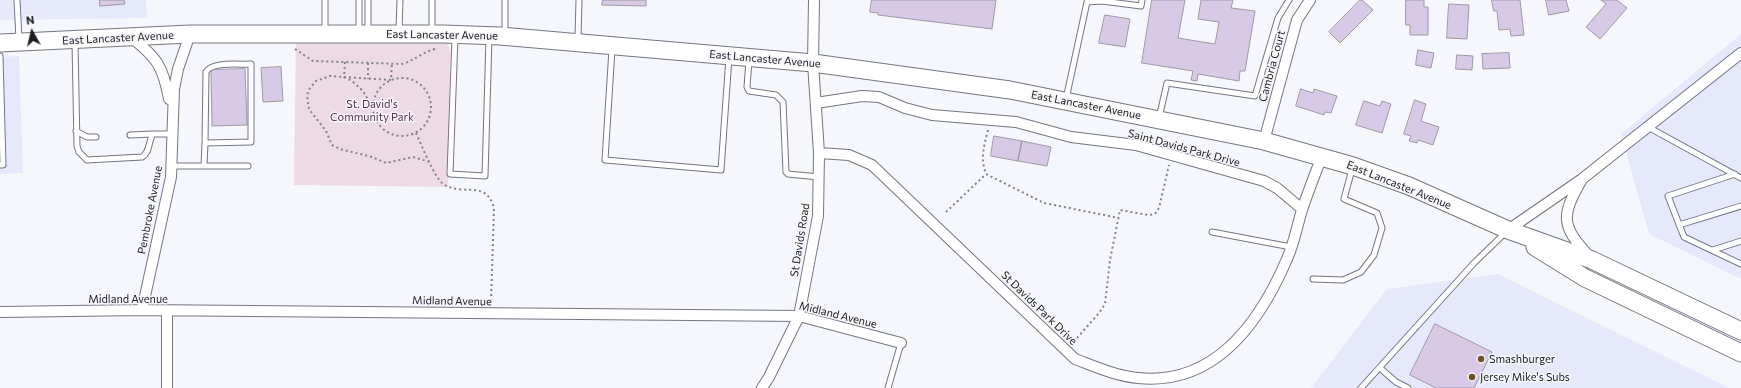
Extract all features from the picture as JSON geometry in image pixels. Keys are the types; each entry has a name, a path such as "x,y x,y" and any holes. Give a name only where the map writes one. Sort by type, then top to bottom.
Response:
{"highway":[{"name":"East Lancaster Avenue","path":"0,43 190,34 432,34 455,40 497,36 813,63 1010,90 1264,141 1322,156 1353,166 1409,186 1508,230 1592,260 1741,331"},
{"name":"East Lancaster Avenue","path":"1508,230 1585,278 1741,353"}],"street":[{"name":"St Davids Road","path":"762,388 769,377 798,316 818,216 819,153 813,63 814,0"},
{"name":"Cambria Court","path":"1264,141 1297,20 1310,0"},
{"name":"Pembroke Avenue","path":"142,310 171,177 174,89 178,69 190,34"},
{"name":"Pembroke Avenue","path":"131,37 148,51 160,66 166,78 172,114"},
{"path":"1508,230 1582,179 1741,53"},
{"name":"Saint Davids Park Drive","path":"816,103 862,96 879,98 905,108 932,115 1016,122 1071,137 1136,145 1264,181 1277,188 1302,209"},
{"name":"St Davids Park Drive","path":"819,153 849,155 872,165 1075,359 1118,375 1153,379 1173,376 1206,365 1228,350 1256,318 1288,259 1302,209 1322,156"},
{"path":"1582,179 1570,200 1566,218 1568,228 1575,241 1592,260"},
{"name":"Midland Avenue","path":"0,312 142,310 798,316 901,343"},
{"path":"167,311 167,388"}],"lane":[{"path":"17,0 19,42"},
{"path":"325,0 325,34"},
{"path":"359,0 364,34"},
{"path":"364,34 368,0"},
{"path":"399,34 400,0"},
{"path":"432,0 432,34"},
{"path":"455,40 450,174 485,176 497,36 505,0"},
{"path":"578,42 579,0"},
{"path":"1065,100 1087,2 1102,0 1141,6 1142,0"},
{"path":"1159,119 1167,83 1255,96 1278,18 1289,0"},
{"path":"75,40 76,132 79,152 87,160 142,157 148,151 148,144 154,134"},
{"path":"612,46 605,160 721,170 729,56"},
{"path":"0,56 3,165 0,165"},
{"path":"750,58 747,87 749,91 776,95 783,102 786,172 788,174 819,177"},
{"path":"204,166 206,72 208,68 214,65 251,64 251,142 205,143"},
{"path":"1648,127 1741,178"},
{"path":"76,132 87,136 96,137"},
{"path":"130,135 172,134"},
{"path":"171,166 248,166"},
{"path":"1313,279 1343,280 1361,272 1374,255 1382,228 1377,213 1344,199 1353,166"},
{"path":"1735,174 1668,196 1684,237 1741,264"},
{"path":"1680,224 1741,206"},
{"path":"1362,388 1474,262 1508,230"},
{"path":"1212,232 1291,247"},
{"path":"1713,250 1741,241"},
{"path":"888,388 901,343"},
{"path":"1380,368 1396,382 1408,388"}],"path":[{"path":"282,34 293,47 313,61 368,63 409,62 425,52 438,48 450,49 455,40"},
{"path":"344,77 345,62"},
{"path":"368,63 368,79"},
{"path":"391,80 392,63"},
{"path":"344,77 352,81 363,91 372,107 376,120 384,131 393,136 403,136 416,133 422,129 429,119 432,107 430,96 422,85 412,79 400,78 391,80 330,76 316,81 310,88 307,95 309,109 326,131 332,145 340,150 372,157 386,163 413,157 430,162"},
{"path":"372,107 374,97 380,88 391,80"},
{"path":"989,127 982,156 986,174 1044,203 1119,218"},
{"path":"416,133 442,183 458,190 480,191 486,193 491,198 494,208 490,314"},
{"path":"1077,338 1105,304 1110,260 1120,210 1148,215 1155,214 1159,208 1170,162"},
{"path":"946,212 986,174"}],"shaded area":[{"path":"0,0 146,0 147,18 0,20"},
{"path":"1741,34 1741,279 1649,234 1621,134"},
{"path":"19,56 23,173 0,174 0,57"},
{"path":"1498,274 1729,388 1311,388 1387,289"}],"green space":[{"name":"St. David's Community Park","path":"296,34 443,34 450,49 448,187 294,185"}],"building":[{"path":"100,0 124,0 125,4 100,6"},
{"path":"603,0 646,0 646,6 602,5"},
{"path":"872,0 996,0 992,29 878,15 878,13 870,12"},
{"path":"1152,0 1185,0 1178,38 1215,44 1219,22 1198,19 1201,0 1233,0 1231,8 1255,11 1245,71 1240,71 1239,81 1198,74 1197,81 1191,80 1193,71 1142,63"},
{"path":"1360,0 1362,0 1373,10 1340,43 1329,32"},
{"path":"1406,0 1424,0 1424,7 1428,7 1428,35 1410,35 1410,25 1406,25"},
{"path":"1492,0 1520,0 1524,35 1511,36 1510,29 1499,30 1497,11 1494,11"},
{"path":"1546,0 1566,0 1569,11 1549,15"},
{"path":"1601,0 1617,0 1627,8 1600,39 1586,27 1606,4"},
{"path":"1449,4 1469,5 1467,39 1447,38"},
{"path":"1105,15 1130,19 1125,47 1099,43"},
{"path":"1418,50 1434,53 1431,68 1416,65"},
{"path":"1509,53 1510,68 1483,69 1482,54"},
{"path":"1457,55 1473,56 1472,70 1456,69"},
{"path":"281,67 283,101 263,102 261,68"},
{"path":"245,69 247,125 212,126 211,70"},
{"path":"1301,89 1313,93 1314,89 1337,96 1331,113 1325,112 1324,115 1296,106"},
{"path":"1415,100 1426,104 1421,121 1439,127 1433,145 1418,140 1417,143 1409,141 1411,136 1404,134"},
{"path":"1364,101 1380,106 1382,101 1391,104 1382,133 1356,125"},
{"path":"994,136 1022,141 1018,161 991,156"},
{"path":"1022,141 1051,147 1047,166 1018,161"},
{"path":"1435,324 1492,352 1474,388 1436,388 1410,375"}],"place":[{"name":"Smashburger","path":"1481,359"},
{"name":"Jersey Mike's Subs","path":"1472,377"}]}
